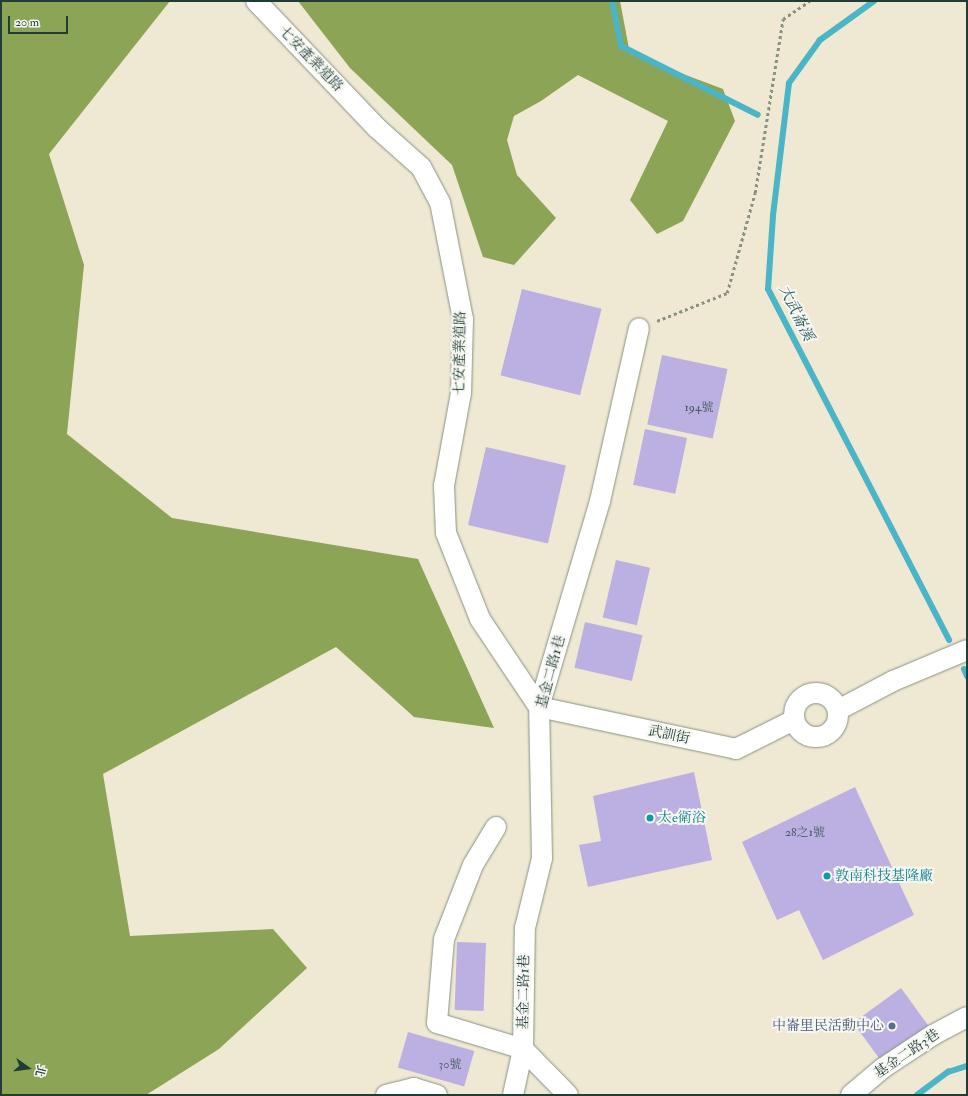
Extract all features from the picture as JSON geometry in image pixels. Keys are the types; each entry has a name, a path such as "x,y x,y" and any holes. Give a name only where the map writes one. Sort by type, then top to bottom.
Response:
{"street":[{"name":"七安產業道路","path":"256,1 377,128 422,168 440,202 463,319 461,393 444,486 446,533 480,619 539,707"},
{"name":"基金二路1巷","path":"513,1095 523,1049 525,928 542,858 539,707 600,501 639,328"},
{"path":"838,710 893,681 967,650"},
{"path":"811,692 828,696 838,710 835,727 820,737 804,734 794,720 797,703 811,692"},
{"name":"武訓街","path":"539,707 736,749 794,720"},
{"path":"496,827 472,865 444,939 437,1023 523,1049 568,1095"},
{"name":"基金二路3巷","path":"851,1095 883,1068 932,1035 967,1017"},
{"path":"386,1095 414,1088 437,1095"}],"path":[{"path":"639,328 727,293 755,193 783,19 810,1"}],"green space":[{"path":"1,1 170,1 49,154 84,265 67,434 172,518 418,559 494,728 414,717 336,647 103,774 130,936 273,929 307,968 219,1049 146,1095 1,1095"},
{"path":"298,1 620,1 630,54 723,89 735,121 683,221 657,234 630,200 668,121 578,75 541,101 514,116 507,140 517,175 556,218 514,265 483,257 452,165 350,68"}],"building":[{"path":"522,289 602,309 580,395 500,375"},
{"path":"662,355 728,369 713,438 647,424"},
{"path":"645,429 687,438 675,494 633,485"},
{"path":"486,447 566,465 548,543 468,525"},
{"path":"616,560 650,568 637,625 603,617"},
{"path":"585,622 642,635 632,681 574,668"},
{"name":"太e衛浴","path":"694,772 712,860 588,887 579,845 601,841 593,796"},
{"name":"敦南科技基隆廠","path":"855,787 914,915 823,960 799,910 777,920 742,842"},
{"path":"457,942 486,943 484,1011 455,1010"},
{"name":"中崙里民活動中心","path":"901,988 932,1030 884,1065 853,1023"},
{"path":"408,1032 474,1051 464,1087 398,1068"}],"waterway":[{"path":"612,1 621,46 758,115"},
{"name":"大武崙溪","path":"874,1 820,40 789,83 773,216 768,289 949,640"},
{"name":"大武崙溪","path":"964,669 967,676"},
{"name":"大武崙溪","path":"917,1095 948,1072 967,1066"}],"place":[{"name":"太e衛浴","path":"650,818"},
{"name":"敦南科技基隆廠","path":"827,876"},
{"name":"中崙里民活動中心","path":"892,1026"}]}
